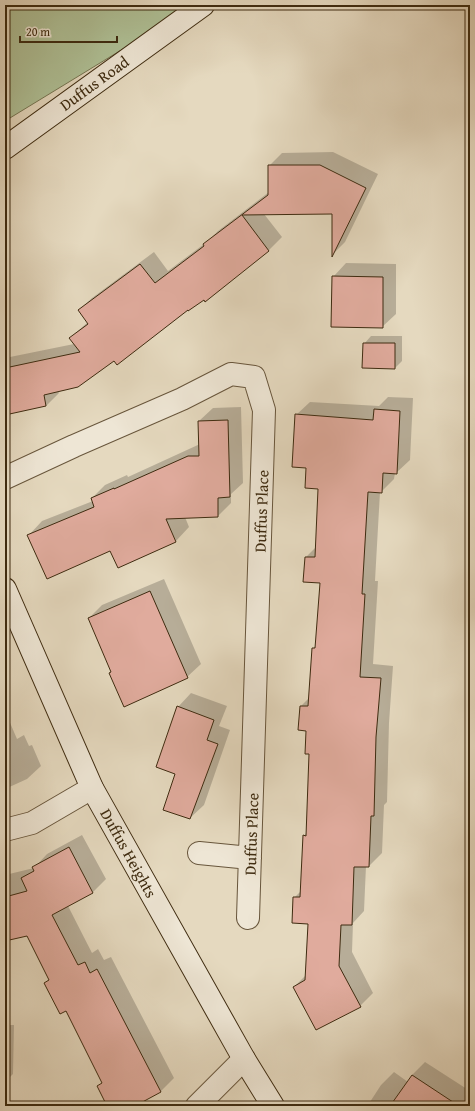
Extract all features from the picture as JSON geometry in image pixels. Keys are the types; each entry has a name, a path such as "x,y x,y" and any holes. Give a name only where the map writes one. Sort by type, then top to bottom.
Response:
{"street":[{"name":"Duffus Road","path":"5,148 203,5"},
{"name":"Duffus Place","path":"5,478 182,399 232,374 254,377 264,410 248,918"},
{"name":"Duffus Heights","path":"5,589 92,788 244,1059 273,1106"},
{"path":"5,830 32,823 92,788"},
{"path":"199,853 250,858"},
{"path":"197,1106 244,1059"}],"green space":[{"path":"5,5 195,5 5,121"}],"building":[{"path":"268,165 320,165 366,188 332,257 332,214 242,215 269,251 205,302 204,300 188,310 117,365 114,361 78,387 44,395 46,406 5,415 5,368 80,352 69,338 88,324 78,310 140,264 155,283 204,246 203,244 268,195"},
{"path":"332,276 383,277 383,328 331,327"},
{"path":"363,343 395,343 395,369 362,368"},
{"path":"374,409 400,411 397,474 383,473 382,493 368,492 362,594 365,594 360,677 381,678 376,737 374,816 371,816 369,867 354,867 352,925 341,925 339,966 361,1007 316,1030 293,987 305,980 308,924 292,923 293,897 300,897 303,835 306,836 309,754 305,754 306,731 298,730 300,706 308,706 312,648 315,648 320,583 303,582 305,557 315,557 318,489 305,488 306,468 292,467 295,414 373,420"},
{"path":"228,420 230,497 218,498 218,517 166,519 176,542 118,568 110,551 47,579 27,535 94,507 91,498 188,456 199,456 198,421"},
{"path":"150,591 188,678 124,707 88,618"},
{"path":"177,706 214,720 207,740 218,744 190,819 163,810 175,774 156,767"},
{"path":"69,847 93,893 52,915 78,965 85,962 90,973 97,969 161,1092 135,1106 107,1106 97,1086 102,1083 66,1011 60,1014 44,983 49,980 27,936 5,941 5,897 27,891 21,878 34,871 32,867"},
{"path":"412,1075 459,1106 390,1106"}]}
